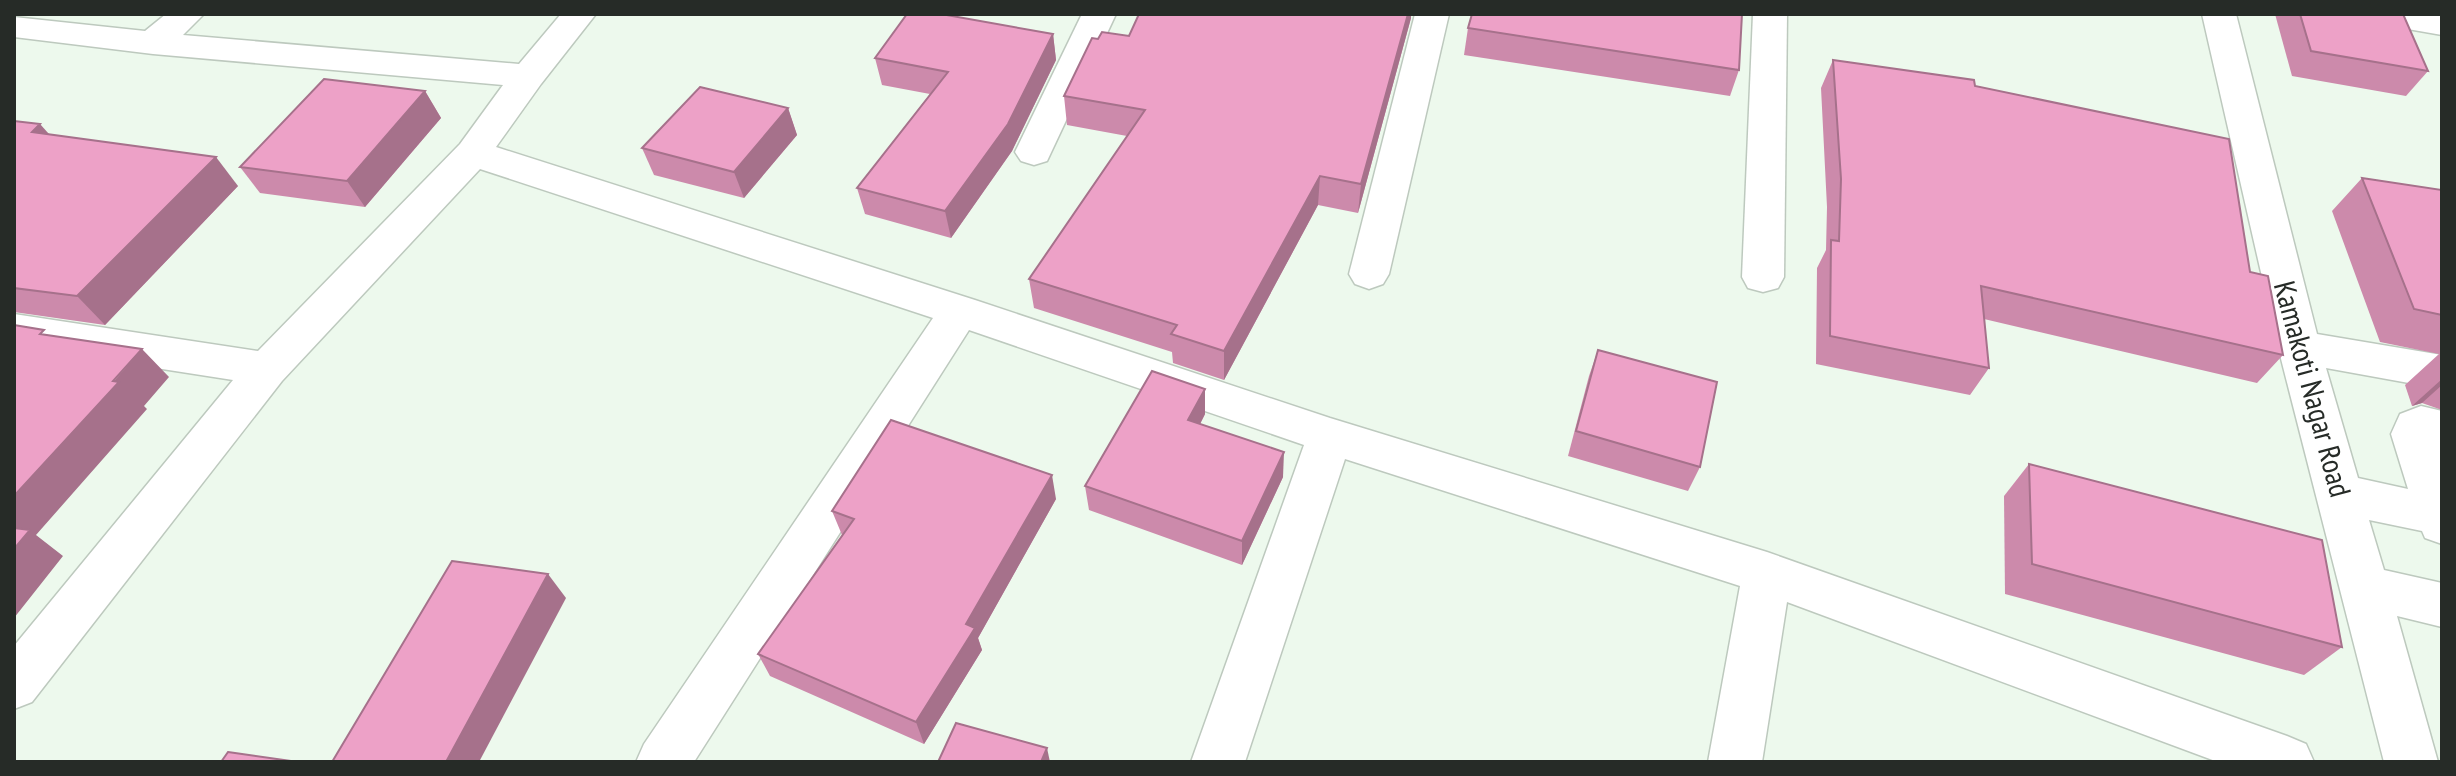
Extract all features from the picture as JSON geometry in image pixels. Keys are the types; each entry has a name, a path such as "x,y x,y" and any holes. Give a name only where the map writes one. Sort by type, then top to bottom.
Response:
{"street":[{"path":"153,43 187,14"},
{"path":"14,685 267,369 473,153 528,76 579,14"},
{"path":"1034,152 1099,14"},
{"path":"1369,274 1432,14"},
{"path":"1763,277 1770,14"},
{"name":"Kamakoti Nagar Road","path":"2219,14 2299,347 2411,762"},
{"path":"2374,14 2442,25"},
{"path":"14,27 153,43 528,76"},
{"path":"473,153 960,311 1330,436 1767,573 2287,762"},
{"path":"663,762 960,311"},
{"path":"14,330 267,369"},
{"path":"2299,347 2428,370 2439,429 2421,424 2414,434 2441,523 2341,502"},
{"path":"1218,762 1330,436"},
{"path":"1735,762 1767,573"},
{"path":"2367,598 2442,605"},
{"path":"2367,598 2442,626"}],"building":[{"path":"907,14 941,14 1053,34 1008,124 945,211 857,188 948,72 875,58"},
{"path":"1139,14 1408,14 1361,184 1320,176 1224,351 1171,334 1177,325 1029,279 1145,110 1064,96 1092,38 1098,39 1102,32 1129,36"},
{"path":"1472,14 1742,14 1739,70 1468,28"},
{"path":"2300,14 2403,14 2428,71 2311,51"},
{"path":"1833,60 1974,80 1975,86 2229,139 2250,272 2268,276 2283,355 1981,286 1989,368 1830,336 1831,240 1839,241 1841,179"},
{"path":"324,79 425,91 347,181 240,167"},
{"path":"700,87 788,108 734,172 642,148"},
{"path":"14,121 40,124 32,132 216,157 77,296 14,288"},
{"path":"2362,178 2442,190 2442,315 2414,309"},
{"path":"14,325 44,330 40,334 142,349 113,381 119,382 14,496"},
{"path":"1598,350 1717,382 1700,467 1576,431"},
{"path":"1152,371 1205,389 1188,420 1284,452 1242,541 1085,486"},
{"path":"891,420 1052,475 966,624 975,628 916,722 758,654 854,519 832,511"},
{"path":"2029,464 2322,540 2342,647 2032,564"},
{"path":"14,528 30,530 14,549"},
{"path":"452,561 548,574 446,762 332,762"},
{"path":"956,723 1047,748 1041,762 938,762"},
{"path":"228,752 298,762 221,762"}]}
